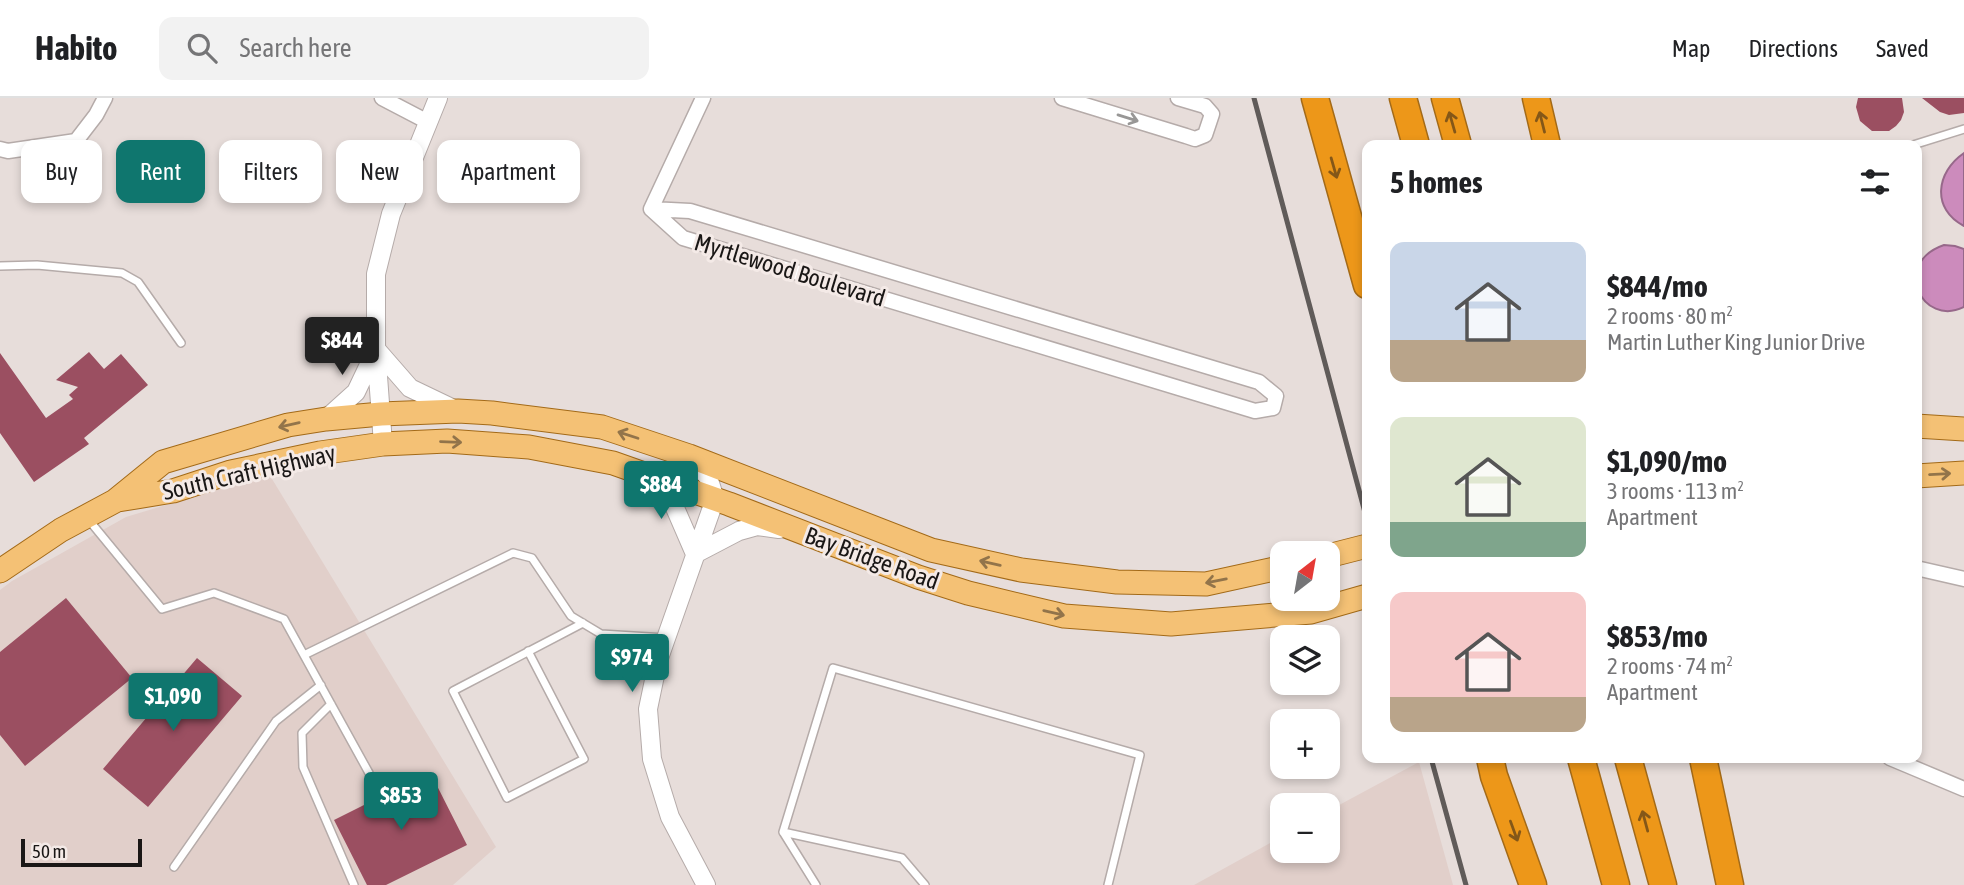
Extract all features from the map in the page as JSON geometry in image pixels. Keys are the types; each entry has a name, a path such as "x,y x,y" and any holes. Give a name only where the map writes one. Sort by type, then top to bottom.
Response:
{"highway":[{"path":"1315,98 1362,267"},
{"path":"1404,98 1415,140"},
{"path":"1445,98 1457,140"},
{"path":"1536,98 1547,140"},
{"path":"1582,763 1616,885"},
{"path":"1629,763 1663,885"},
{"path":"1704,763 1730,885"},
{"path":"1492,767 1533,885"}],"main road":[{"name":"Bay Bridge Road","path":"381,414 458,411 602,427 688,456 931,550 1021,570 1117,582 1206,584 1270,570"},
{"name":"South Craft Highway","path":"0,571 86,516 115,501 163,463 288,425 381,414"},
{"path":"1922,426 1964,429"},
{"name":"Bay Bridge Road","path":"383,444 447,441 529,447 613,463 930,581 1064,616 1171,624 1311,612 1362,597"},
{"name":"South Craft Highway","path":"115,501 173,491 231,472 320,453 383,444"},
{"path":"1922,475 1964,473"},
{"path":"715,499 734,490 855,535 893,535"},
{"path":"1340,553 1362,547"}],"street":[{"path":"0,149 8,151 76,141 106,98"},
{"path":"382,98 428,122"},
{"path":"383,444 376,349 376,274 391,214 438,98"},
{"path":"651,209 703,98"},
{"path":"1062,98 1186,136 1195,138 1205,135 1212,114 1205,106 1178,98"},
{"name":"Myrtlewood Boulevard","path":"651,209 690,211 1259,383 1276,396 1273,408 1255,411 683,238 651,209"},
{"path":"376,349 410,388 458,411"},
{"path":"326,419 356,392 376,349"},
{"path":"688,456 708,477 715,499 658,661 648,709 652,759 670,817 706,885"},
{"path":"646,474 669,494 695,554"},
{"path":"695,554 739,531 757,526 796,530"},
{"path":"1922,569 1964,579"},
{"path":"1902,763 1964,789"}],"lane":[{"path":"1922,142 1964,129"},
{"path":"0,265 37,265 122,273 138,282 181,343"},
{"path":"86,516 162,610 214,593 284,619 369,773"},
{"path":"304,655 513,553 532,558 571,616 601,634 666,638"},
{"path":"528,651 584,759 507,798 453,691 528,651 583,623"},
{"path":"816,885 783,832 833,668 1140,755 1108,885"},
{"path":"174,867 276,721 321,685"},
{"path":"331,704 302,733 303,766 354,885"},
{"path":"783,832 902,858 925,885"}],"shaded area":[{"path":"1964,153 1964,226 1946,210 1941,190 1948,170"},
{"path":"1944,245 1964,249 1964,307 1949,311 1936,309 1922,297 1922,261 1928,254"},
{"path":"269,474 496,847 453,885 0,885 0,590 126,517"},
{"path":"1419,763 1453,885 1194,885 1270,843 1270,863 1340,863 1340,805"}],"building":[{"path":"1858,98 1902,98 1904,112 1901,120 1889,131 1872,131 1860,121 1856,107"},
{"path":"1922,98 1964,98 1964,113 1949,115 1940,112"},
{"path":"89,352 104,369 121,354 148,385 84,438 89,444 34,482 0,433 0,353 46,418 73,399 69,395 78,387 56,380"},
{"path":"66,598 132,678 25,766 0,735 0,652"},
{"path":"197,658 242,696 148,807 103,769"},
{"path":"430,772 467,845 386,885 367,885 334,820"}],"railway":[{"path":"1254,98 1362,501"},
{"path":"1432,763 1466,885"}]}
